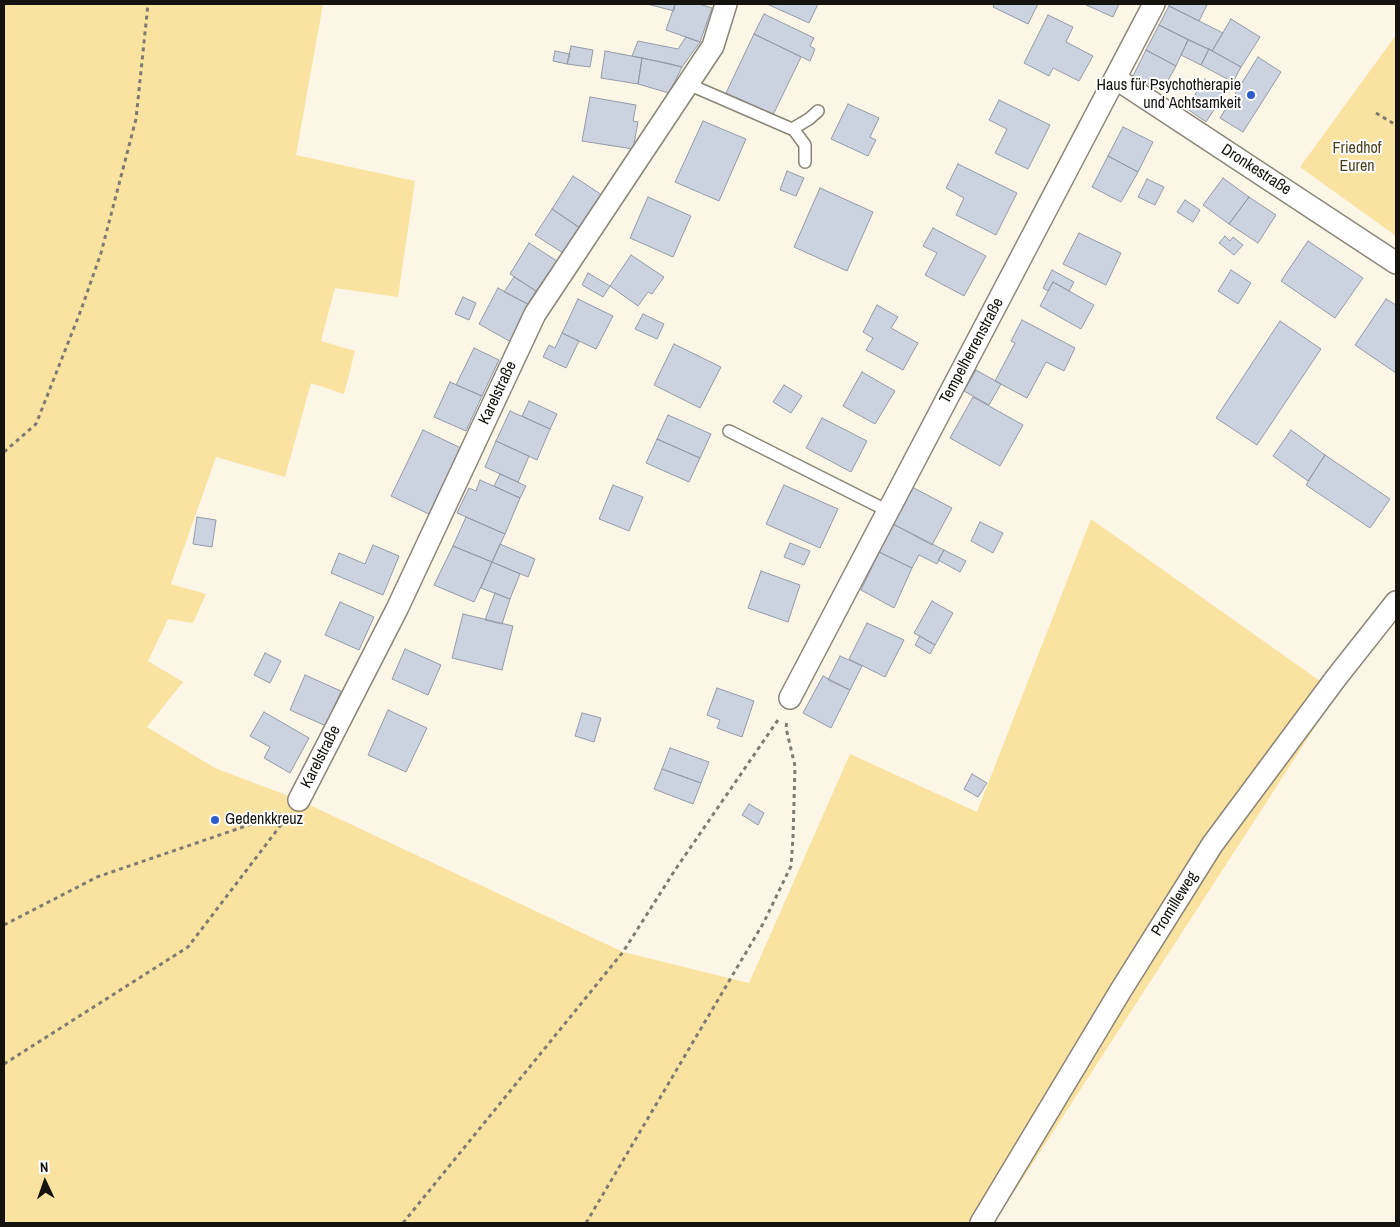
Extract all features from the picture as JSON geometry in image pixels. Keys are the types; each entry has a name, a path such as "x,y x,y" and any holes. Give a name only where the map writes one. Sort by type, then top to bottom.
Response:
{"street":[{"name":"Karelstraße","path":"299,800 397,610 535,314 713,46 726,4"},
{"name":"Tempelherrenstraße","path":"790,698 1154,4"},
{"name":"Dronkestraße","path":"1115,78 1396,263"},
{"name":"Promilleweg","path":"981,1223 1121,990 1212,845 1336,678 1396,602"}],"lane":[{"path":"688,84 792,129 805,145 805,162"},
{"path":"792,129 809,119 818,110"},
{"path":"729,431 888,511"}],"path":[{"path":"4,452 36,424 101,254 136,119 148,4"},
{"path":"1376,113 1396,125"},
{"path":"403,1223 623,952 675,870 783,712 790,698"},
{"path":"586,1223 764,922 791,866 795,766 786,728 790,698"},
{"path":"4,925 97,877 292,811 188,947 4,1064"}],"green space":[{"path":"4,4 323,4 296,155 415,181 398,297 335,288 321,341 355,351 344,394 311,383 285,477 216,457 171,584 206,594 193,623 168,619 148,661 183,682 147,727 215,768 299,800 623,952 749,983 850,754 977,812 1091,519 1337,693 994,1223 4,1223"},
{"name":"Friedhof Euren","path":"1396,35 1396,236 1300,167"}],"building":[{"path":"647,4 675,4 674,11"},
{"path":"675,4 699,4 712,8 700,42 666,30"},
{"path":"767,4 818,4 809,23"},
{"path":"994,4 1038,4 1028,24 993,7"},
{"path":"1084,4 1119,4 1113,17"},
{"path":"1170,4 1207,5 1199,21 1169,6"},
{"path":"1169,6 1223,33 1212,51 1159,25"},
{"path":"764,14 814,38 810,46 815,49 810,61 754,34"},
{"path":"1048,15 1073,27 1066,42 1093,56 1079,81 1053,68 1049,76 1024,63"},
{"path":"1231,19 1260,37 1241,67 1212,51"},
{"path":"1159,25 1188,40 1176,66 1146,50"},
{"path":"754,34 801,57 773,115 726,93"},
{"path":"686,37 700,42 682,67 632,56 638,41 678,49"},
{"path":"1188,40 1209,49 1201,65 1181,55"},
{"path":"571,46 593,50 590,67 567,64"},
{"path":"1209,49 1241,67 1233,82 1201,65"},
{"path":"1146,50 1176,66 1162,91 1133,76"},
{"path":"555,51 570,54 567,64 553,61"},
{"path":"605,51 642,58 638,84 601,78"},
{"name":"Haus für Psychotherapie und Achtsamkeit","path":"1258,57 1281,72 1243,132 1220,118"},
{"path":"642,58 682,67 669,93 638,84"},
{"path":"1205,79 1225,93 1206,122 1186,108"},
{"path":"590,97 636,105 633,121 638,122 633,149 582,141"},
{"path":"999,100 1050,125 1028,169 995,153 1007,129 989,120"},
{"path":"848,104 879,118 870,137 876,140 868,156 831,139"},
{"path":"703,121 746,139 719,201 675,182"},
{"path":"1123,127 1153,142 1138,172 1108,156"},
{"path":"1108,156 1138,172 1121,202 1092,187"},
{"path":"958,164 1017,193 996,235 956,215 964,198 946,188"},
{"path":"787,171 804,178 796,196 780,190"},
{"path":"573,176 602,195 580,228 552,209"},
{"path":"1223,178 1249,197 1229,224 1203,205"},
{"path":"1147,179 1164,187 1155,205 1138,197"},
{"path":"820,188 873,212 847,271 794,247"},
{"path":"648,197 691,216 673,257 630,238"},
{"path":"1249,197 1276,215 1258,243 1229,224"},
{"path":"1185,200 1200,210 1193,222 1177,212"},
{"path":"552,209 580,228 563,253 535,235"},
{"path":"933,228 986,256 964,296 925,275 937,253 923,246"},
{"path":"1079,233 1121,253 1106,285 1063,264"},
{"path":"1225,236 1230,241 1233,237 1243,245 1234,255 1219,243"},
{"path":"1308,241 1363,278 1335,318 1281,281"},
{"path":"529,243 557,261 536,291 510,274"},
{"path":"631,255 664,277 652,294 648,292 638,306 610,286"},
{"path":"1052,270 1074,282 1069,291 1053,282 1048,291 1043,288"},
{"path":"1231,270 1251,283 1238,304 1218,291"},
{"path":"588,273 610,286 603,297 582,285"},
{"path":"514,277 536,291 528,304 504,292"},
{"path":"1053,282 1094,305 1081,329 1040,306"},
{"path":"498,288 531,306 511,342 479,324"},
{"path":"463,297 476,303 469,320 455,314"},
{"path":"578,299 613,316 596,349 562,333"},
{"path":"1386,299 1396,305 1396,373 1355,345"},
{"path":"877,305 898,317 891,328 918,343 903,370 866,350 873,338 863,332"},
{"path":"643,314 664,324 657,339 635,329"},
{"path":"1022,320 1075,348 1064,371 1046,362 1027,398 995,381 1015,343 1011,341"},
{"path":"1280,321 1321,349 1257,445 1216,418"},
{"path":"562,333 579,341 566,368 543,357 549,345 555,348"},
{"path":"674,344 721,367 700,408 654,385"},
{"path":"474,348 499,360 482,396 456,385"},
{"path":"976,370 1001,384 989,405 964,391"},
{"path":"862,372 895,391 875,424 843,406"},
{"path":"450,382 482,396 466,431 434,417"},
{"path":"784,385 802,396 791,413 773,402"},
{"path":"973,397 1023,425 1000,466 950,438"},
{"path":"529,401 557,414 550,429 522,416"},
{"path":"510,411 550,429 537,460 496,441"},
{"path":"668,415 711,434 700,458 657,439"},
{"path":"822,418 867,441 851,472 806,448"},
{"path":"423,430 461,448 429,514 391,496"},
{"path":"1291,430 1325,455 1308,481 1273,456"},
{"path":"657,439 700,458 689,482 646,463"},
{"path":"496,441 529,456 518,482 485,467"},
{"path":"1325,455 1390,499 1370,528 1306,485"},
{"path":"500,474 526,486 520,498 494,486"},
{"path":"480,480 520,498 505,534 457,513 469,488 476,491"},
{"path":"613,485 643,497 629,531 599,519"},
{"path":"784,485 838,509 820,548 766,524"},
{"path":"912,487 952,508 932,545 893,524"},
{"path":"197,517 216,520 212,547 193,544"},
{"path":"466,517 505,534 492,562 453,546"},
{"path":"980,522 1003,533 993,553 971,541"},
{"path":"893,524 944,550 937,564 919,555 912,568 879,552"},
{"path":"790,543 810,551 804,565 784,557"},
{"path":"500,544 535,559 528,577 492,562"},
{"path":"373,545 399,556 383,595 331,573 339,553 365,564"},
{"path":"453,546 492,562 474,602 434,585"},
{"path":"944,550 966,561 960,572 938,560"},
{"path":"879,552 912,568 894,608 861,590"},
{"path":"492,562 520,574 510,599 481,588"},
{"path":"761,571 800,585 788,622 748,608"},
{"path":"495,593 510,599 502,624 485,620"},
{"path":"932,601 953,613 935,645 914,633"},
{"path":"340,602 374,617 359,650 325,635"},
{"path":"463,614 513,626 502,670 452,658"},
{"path":"867,623 904,640 885,677 849,659"},
{"path":"920,636 935,645 930,654 915,645"},
{"path":"405,649 441,665 428,695 392,679"},
{"path":"265,653 281,661 270,683 254,675"},
{"path":"840,656 862,666 850,690 828,680"},
{"path":"305,675 341,691 326,726 290,710"},
{"path":"823,676 850,690 831,728 803,713"},
{"path":"717,688 754,701 742,737 717,728 720,720 707,715"},
{"path":"388,710 427,728 406,772 368,755"},
{"path":"264,712 309,738 290,773 264,758 270,747 250,736"},
{"path":"582,713 601,718 594,742 575,736"},
{"path":"670,748 709,762 701,783 662,769"},
{"path":"662,769 701,783 693,804 654,789"},
{"path":"972,774 987,783 978,797 964,789"},
{"path":"749,804 764,813 758,825 742,815"}],"place":[{"name":"Haus für Psychotherapie und Achtsamkeit","path":"1251,95"},
{"name":"Gedenkkreuz","path":"215,820"}]}
